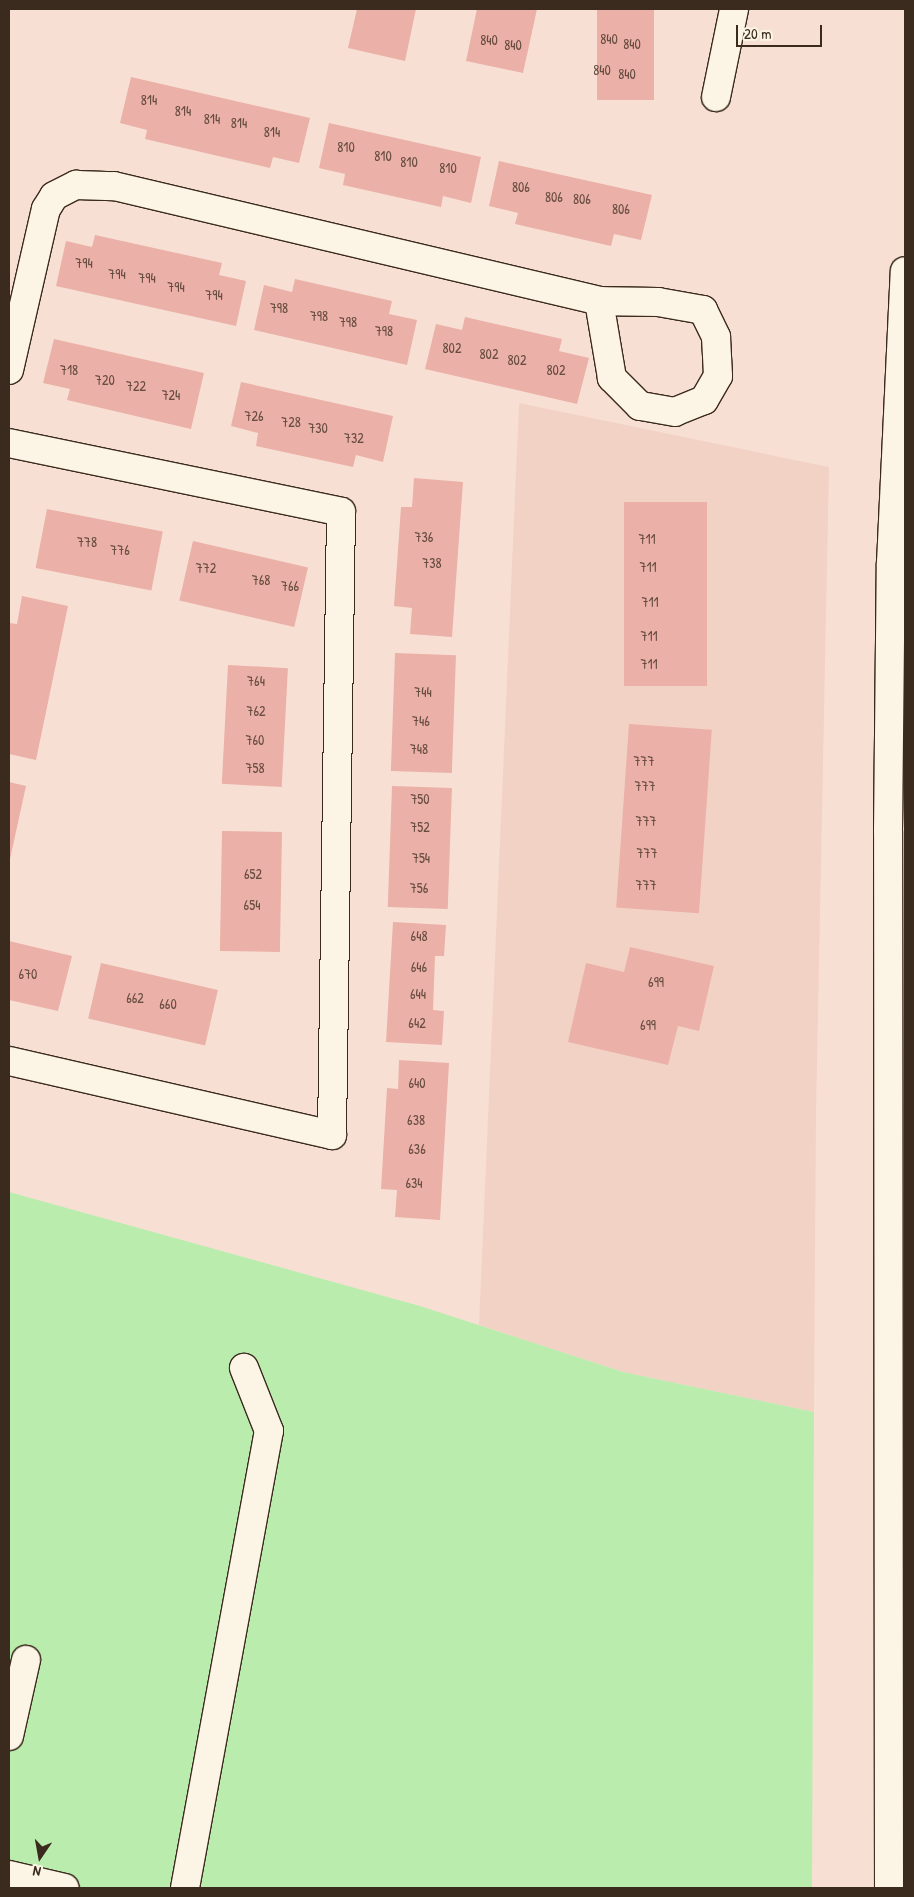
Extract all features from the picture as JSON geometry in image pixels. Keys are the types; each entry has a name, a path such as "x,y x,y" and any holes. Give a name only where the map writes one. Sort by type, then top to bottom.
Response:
{"main road":[{"path":"716,97 734,9"},
{"path":"9,370 46,209 54,196 76,185 114,186 600,301 658,302 703,310 716,337 718,376 704,400 675,412 640,406 612,378 600,301"},
{"path":"888,1888 897,1007 888,831 891,563 905,271"},
{"path":"9,443 341,512 332,1135 9,1061"},
{"path":"888,831 905,908"},
{"path":"185,1888 269,1431 244,1368"},
{"path":"9,1736 26,1660"},
{"path":"9,1875 65,1888"}],"shaded area":[{"path":"519,403 829,467 816,1113 814,1412 623,1372 479,1325"}],"green space":[{"path":"9,1192 420,1306 623,1372 814,1412 812,1888 9,1888"}],"building":[{"path":"357,9 416,9 405,61 348,48"},
{"path":"477,9 537,9 523,73 466,61"},
{"path":"597,9 654,9 654,100 597,100"},
{"path":"131,77 310,118 299,163 273,157 270,168 145,139 147,130 120,123"},
{"path":"329,123 481,157 471,203 443,196 441,207 343,185 345,174 319,168"},
{"path":"499,161 652,195 641,240 614,234 611,246 515,224 518,213 489,206"},
{"path":"95,235 222,263 219,275 246,281 236,326 56,286 66,241 92,247"},
{"path":"295,279 392,301 389,314 417,320 407,365 254,330 264,285 292,292"},
{"path":"465,317 562,339 559,351 589,358 577,404 425,369 436,324 462,330"},
{"path":"54,339 204,373 191,429 67,400 70,389 43,383"},
{"path":"241,382 393,416 383,462 356,455 353,467 256,446 258,433 231,426"},
{"path":"414,478 463,482 452,637 410,634 412,608 394,606 401,507 412,507"},
{"path":"624,502 707,502 707,686 624,686"},
{"path":"47,509 163,532 151,590 36,568"},
{"path":"193,541 308,568 294,627 179,600"},
{"path":"22,596 68,606 36,760 9,754 9,623 17,624"},
{"path":"395,653 456,655 452,773 391,771"},
{"path":"228,665 288,668 282,787 222,784"},
{"path":"629,724 712,730 699,913 616,908"},
{"path":"9,782 26,786 10,859 9,859"},
{"path":"392,786 452,788 448,909 388,907"},
{"path":"222,831 282,832 280,952 220,951"},
{"path":"393,922 446,925 444,956 435,956 433,1010 444,1011 442,1045 386,1042"},
{"path":"9,941 72,956 58,1011 9,1000"},
{"path":"630,947 714,966 699,1031 678,1026 668,1065 568,1042 586,963 624,972"},
{"path":"101,963 218,990 205,1046 88,1019"},
{"path":"399,1060 449,1063 440,1220 395,1217 397,1190 381,1189 387,1088 398,1089"}]}
